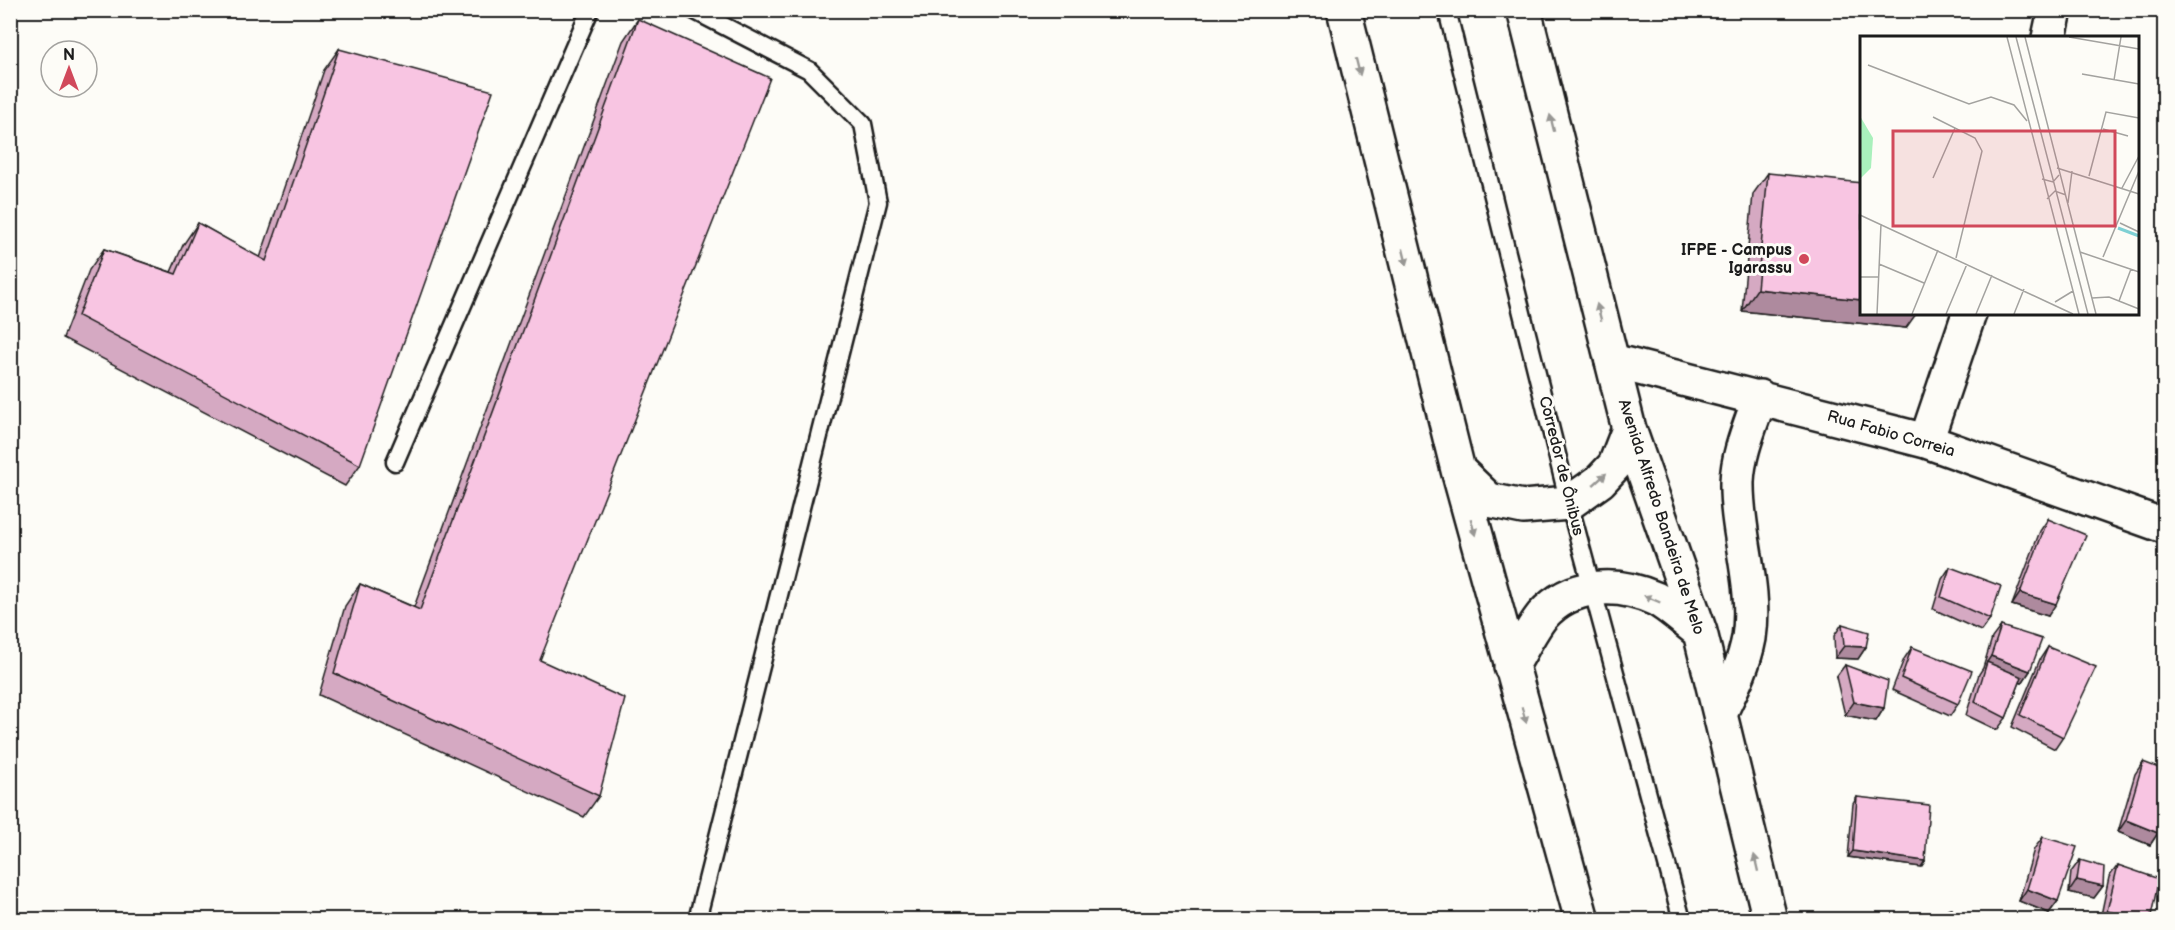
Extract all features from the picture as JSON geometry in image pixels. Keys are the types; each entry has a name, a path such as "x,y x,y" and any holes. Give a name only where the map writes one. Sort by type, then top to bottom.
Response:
{"main road":[{"path":"1344,10 1458,470 1582,920"},
{"name":"Avenida Alfredo Bandeira de Melo","path":"1524,10 1629,429 1700,632 1770,920"},
{"path":"2049,36 2055,10"},
{"path":"1926,441 1969,315"},
{"name":"Rua Fabio Correia","path":"1612,361 1926,441 2164,526"},
{"path":"1721,711 1742,667 1749,638 1750,604 1737,481 1742,455 1760,397"},
{"path":"1458,470 1489,500 1523,507 1569,503 1600,481 1615,465 1629,429"},
{"path":"1511,667 1542,616 1564,597 1592,587 1624,589 1656,599 1700,632"}],"lane":[{"path":"396,462 590,10"},
{"path":"693,10 808,70 863,124 878,202 698,920"},
{"name":"Corredor de Ônibus","path":"1447,10 1569,503 1682,920"}],"building":[{"path":"638,19 770,78 540,660 625,699 599,796 334,673 360,584 420,610"},
{"path":"339,49 493,91 360,465 78,316 104,249 176,274 198,223 266,261"},
{"name":"IFPE - Campus Igarassu","path":"1768,173 1860,183 1860,300 1757,289"},
{"path":"2048,519 2086,535 2056,604 2020,593"},
{"path":"1950,567 2001,586 1990,619 1941,597"},
{"path":"1842,624 1869,632 1866,647 1844,646"},
{"path":"2001,626 2042,639 2030,671 1991,656"},
{"path":"1912,647 1972,671 1958,704 1901,678"},
{"path":"2048,647 2096,667 2063,737 2020,715"},
{"path":"1987,662 2022,677 2006,718 1975,702"},
{"path":"1845,665 1888,681 1884,708 1854,702"},
{"path":"2143,762 2164,770 2164,813 2158,833 2126,820"},
{"path":"1857,797 1929,805 1925,861 1853,851"},
{"path":"2043,837 2077,847 2058,901 2027,889"},
{"path":"2080,860 2104,867 2103,886 2077,880"},
{"path":"2118,865 2159,879 2150,920 2107,911"},
{"path":"1952,909 1954,920 1898,920"}],"place":[{"name":"IFPE - Campus Igarassu","path":"1804,259"}]}
